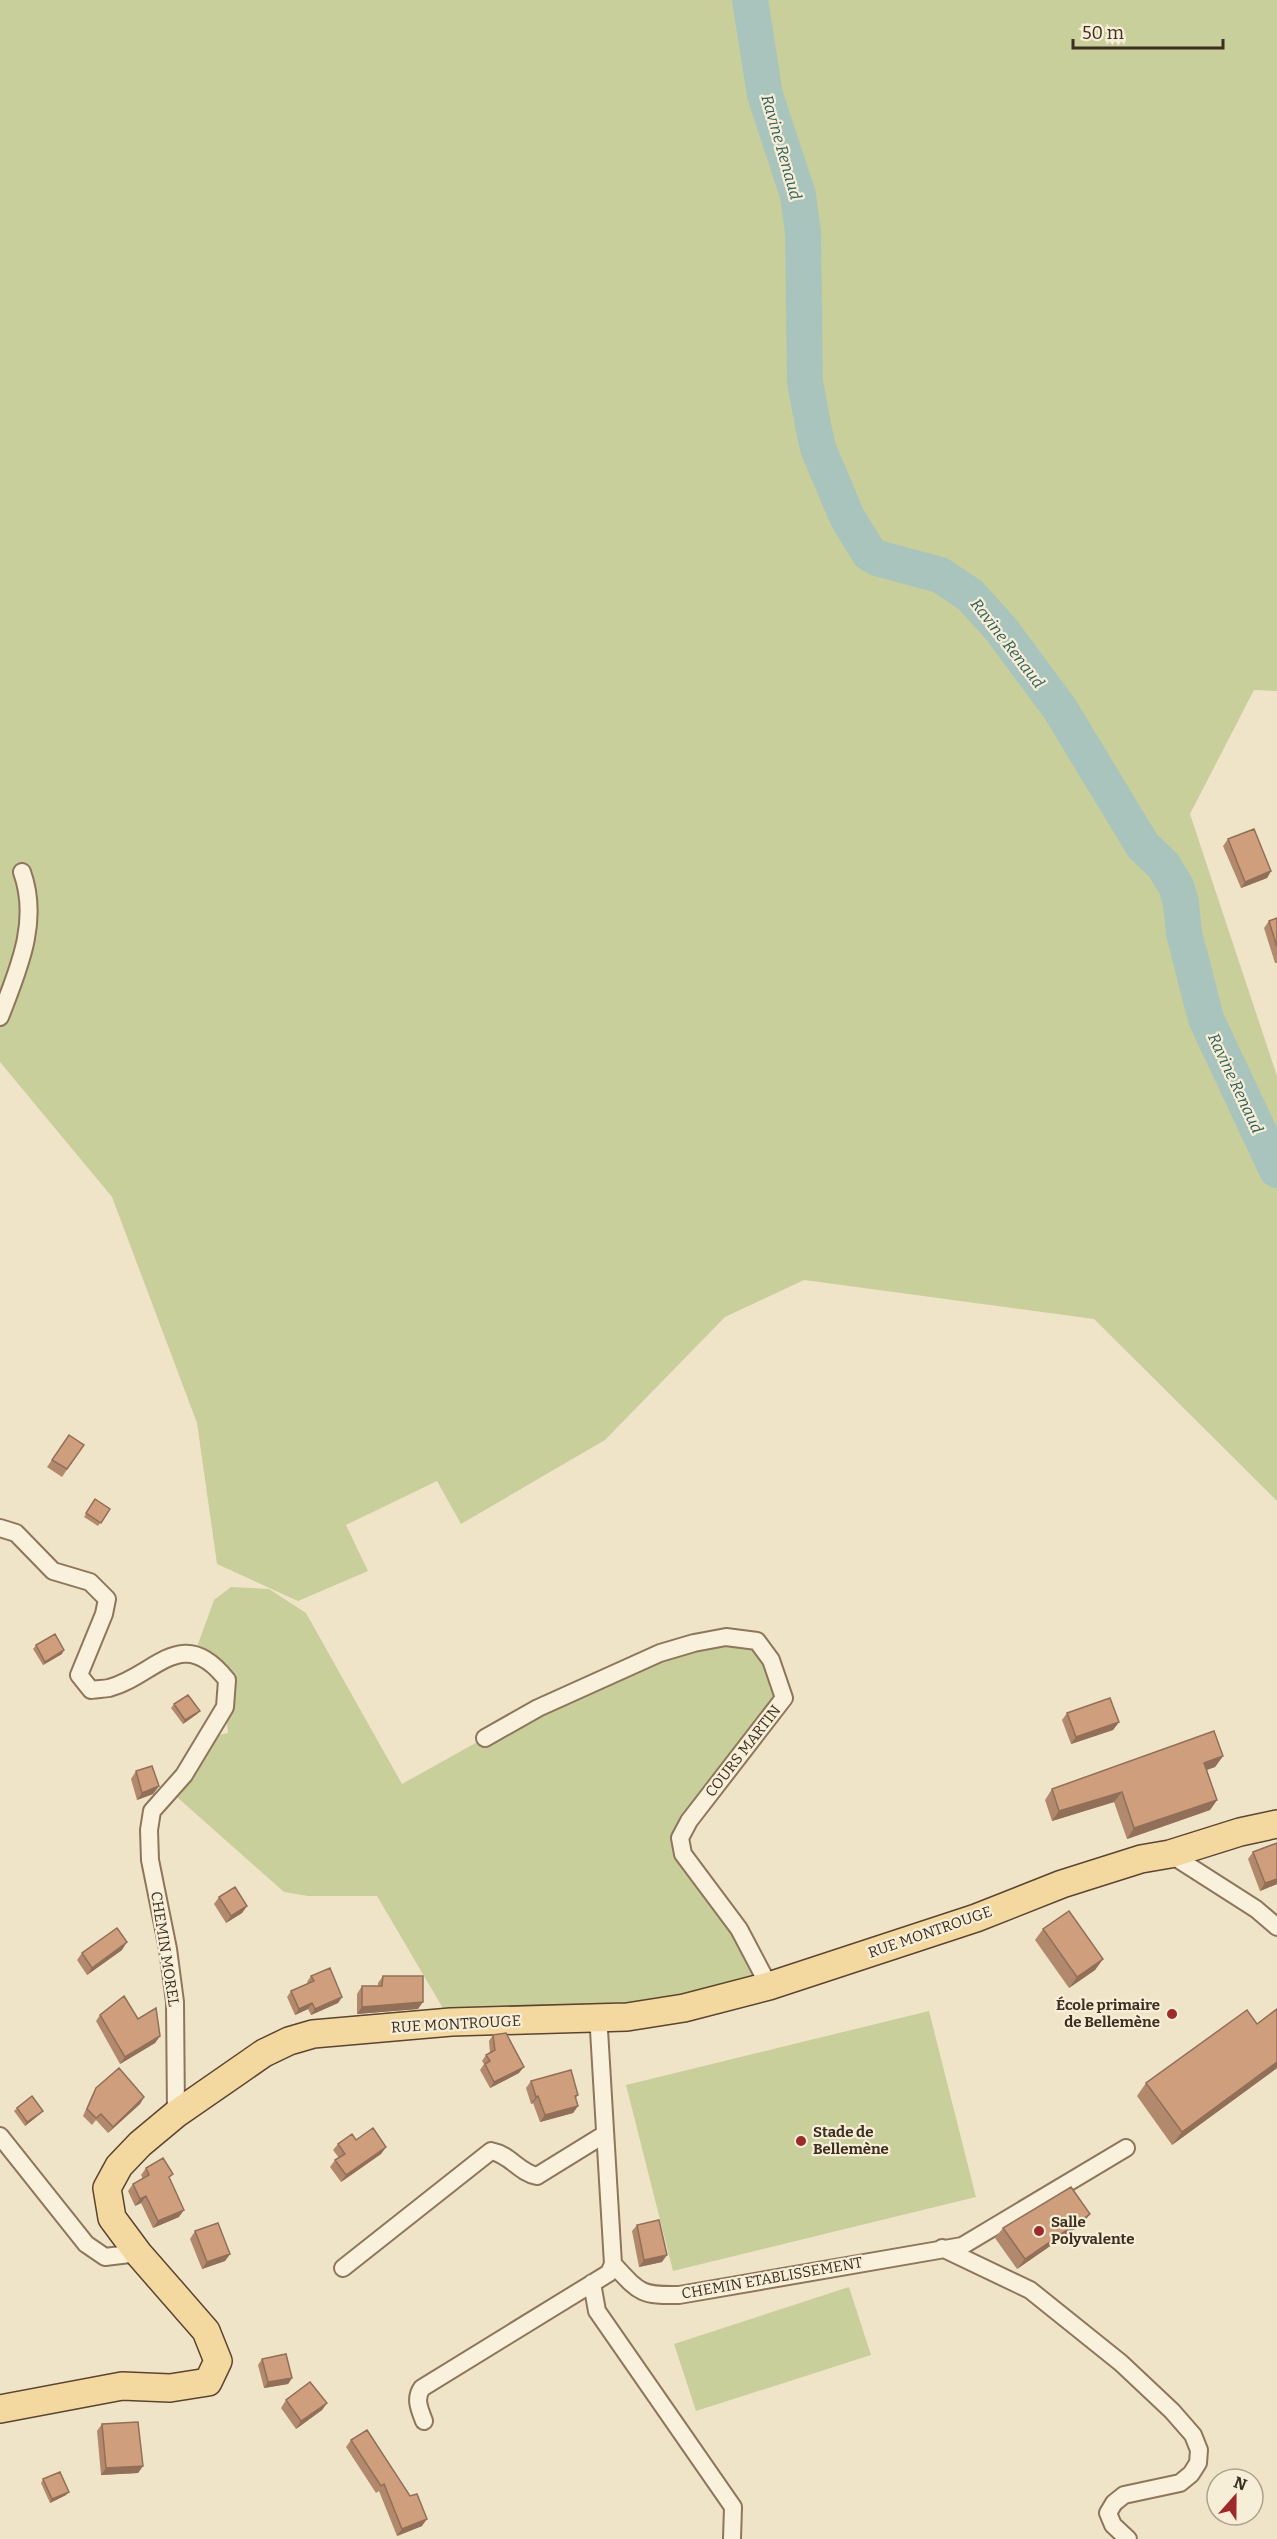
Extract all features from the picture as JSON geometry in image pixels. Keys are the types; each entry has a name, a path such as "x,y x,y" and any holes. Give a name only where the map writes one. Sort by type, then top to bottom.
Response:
{"main road":[{"name":"RUE MONTROUGE","path":"0,2409 122,2386 170,2388 208,2382 219,2361 206,2331 138,2253 112,2218 107,2188 119,2166 140,2144 176,2114 264,2053 289,2041 313,2034 451,2022 627,2017 684,2008 768,1986 976,1918 1062,1884 1141,1859 1170,1854 1240,1832 1277,1824"}],"street":[{"path":"0,1017 29,932 29,892 22,872"},
{"name":"CHEMIN MOREL","path":"0,1528 16,1533 53,1571 90,1582 107,1599 104,1614 79,1675 91,1690 110,1688 169,1656 194,1655 215,1665 227,1680 225,1707 184,1775 152,1811 148,1830 150,1860 168,1949 175,2002 176,2114"},
{"name":"COURS MARTIN","path":"485,1738 538,1708 660,1653 726,1637 757,1641 771,1660 784,1698 689,1821 680,1838 683,1854 739,1929 768,1986"},
{"path":"1170,1854 1256,1909 1277,1927"},
{"path":"424,2421 418,2405 418,2393 422,2388 609,2273 613,2264 598,2030 592,2018"},
{"path":"343,2268 491,2151 502,2153 525,2173 537,2176 605,2134"},
{"path":"0,2136 86,2244 105,2257 138,2253"},
{"name":"CHEMIN ETABLISSEMENT","path":"613,2264 636,2289 656,2296 679,2295 962,2246 1126,2148"},
{"path":"942,2248 1030,2290 1121,2363 1172,2411 1193,2435 1199,2450 1198,2463 1191,2474 1180,2483 1124,2495 1114,2503 1108,2513 1113,2525 1128,2539"},
{"path":"592,2283 597,2311 733,2507 732,2539"}],"green space":[{"path":"0,0 1277,0 1277,691 1254,690 1190,814 1277,1076 1277,1501 1094,1319 804,1280 725,1317 605,1440 461,1524 437,1481 346,1525 368,1571 298,1601 217,1564 197,1423 112,1197 0,1062"},
{"path":"231,1587 269,1589 306,1613 402,1784 538,1708 660,1653 757,1641 784,1698 680,1838 769,1986 684,2008 451,2022 377,1896 308,1896 284,1892 169,1790 209,1737 228,1733 225,1707 227,1680 194,1655 214,1600"},
{"name":"Stade de Bellemène","path":"929,2011 976,2197 673,2271 626,2085"},
{"path":"849,2287 871,2355 696,2411 674,2344"}],"building":[{"path":"1254,829 1271,871 1245,882 1228,839"},
{"path":"1277,918 1277,947 1269,921"},
{"path":"69,1435 84,1445 67,1469 52,1460"},
{"path":"95,1499 110,1509 101,1523 86,1513"},
{"path":"55,1634 64,1650 45,1662 36,1645"},
{"path":"188,1695 200,1711 185,1720 174,1704"},
{"path":"1110,1698 1119,1722 1076,1737 1067,1713"},
{"path":"1214,1731 1223,1756 1204,1763 1217,1800 1134,1828 1122,1792 1059,1811 1052,1789"},
{"path":"152,1766 159,1786 142,1793 136,1771"},
{"path":"1277,1843 1277,1879 1265,1883 1253,1852"},
{"path":"235,1887 247,1906 231,1916 219,1897"},
{"path":"1069,1911 1103,1959 1077,1977 1043,1929"},
{"path":"117,1928 127,1942 92,1968 82,1953"},
{"path":"330,1968 342,1997 315,2009 312,2003 299,2009 291,1991 314,1981 311,1976"},
{"path":"383,1976 423,1976 423,2002 362,2007 362,1986 382,1986"},
{"path":"124,1996 138,2019 156,2008 160,2036 125,2057 100,2015"},
{"path":"1277,2009 1277,2062 1182,2132 1146,2083 1247,2010 1257,2024"},
{"path":"506,2033 524,2067 494,2082 485,2064 490,2061 486,2055 495,2050 493,2035"},
{"path":"119,2068 144,2097 113,2127 101,2114 96,2118 87,2109 96,2088"},
{"path":"571,2070 578,2095 575,2096 578,2106 545,2115 531,2081"},
{"path":"32,2096 43,2111 27,2122 17,2108"},
{"path":"373,2128 386,2147 346,2175 335,2160 345,2154 338,2144 352,2134 356,2140"},
{"path":"163,2158 173,2174 169,2177 184,2210 158,2221 146,2196 140,2199 133,2184 149,2175 146,2168"},
{"name":"Salle Polyvalente","path":"1071,2187 1090,2214 1025,2259 1003,2228"},
{"path":"659,2220 667,2255 644,2260 637,2225"},
{"path":"218,2223 230,2254 207,2262 195,2231"},
{"path":"286,2354 292,2378 268,2382 262,2359"},
{"path":"310,2382 327,2403 301,2421 286,2400"},
{"path":"138,2422 143,2466 106,2468 102,2424"},
{"path":"367,2430 410,2496 417,2494 427,2519 402,2529 384,2484 381,2486 351,2440"},
{"path":"60,2472 69,2492 52,2499 43,2479"}],"waterway":[{"name":"Ravine Renaud","path":"750,0 765,95 798,195 803,233 805,382 814,430 818,448 847,517 869,553 877,558 940,575 970,595 1000,628 1060,709 1143,846 1163,865 1176,886 1181,903 1184,933 1206,1019 1277,1170"}],"place":[{"name":"École primaire de Bellemène","path":"1172,2014"},
{"name":"Stade de Bellemène","path":"801,2141"},
{"name":"Salle Polyvalente","path":"1039,2231"}]}
